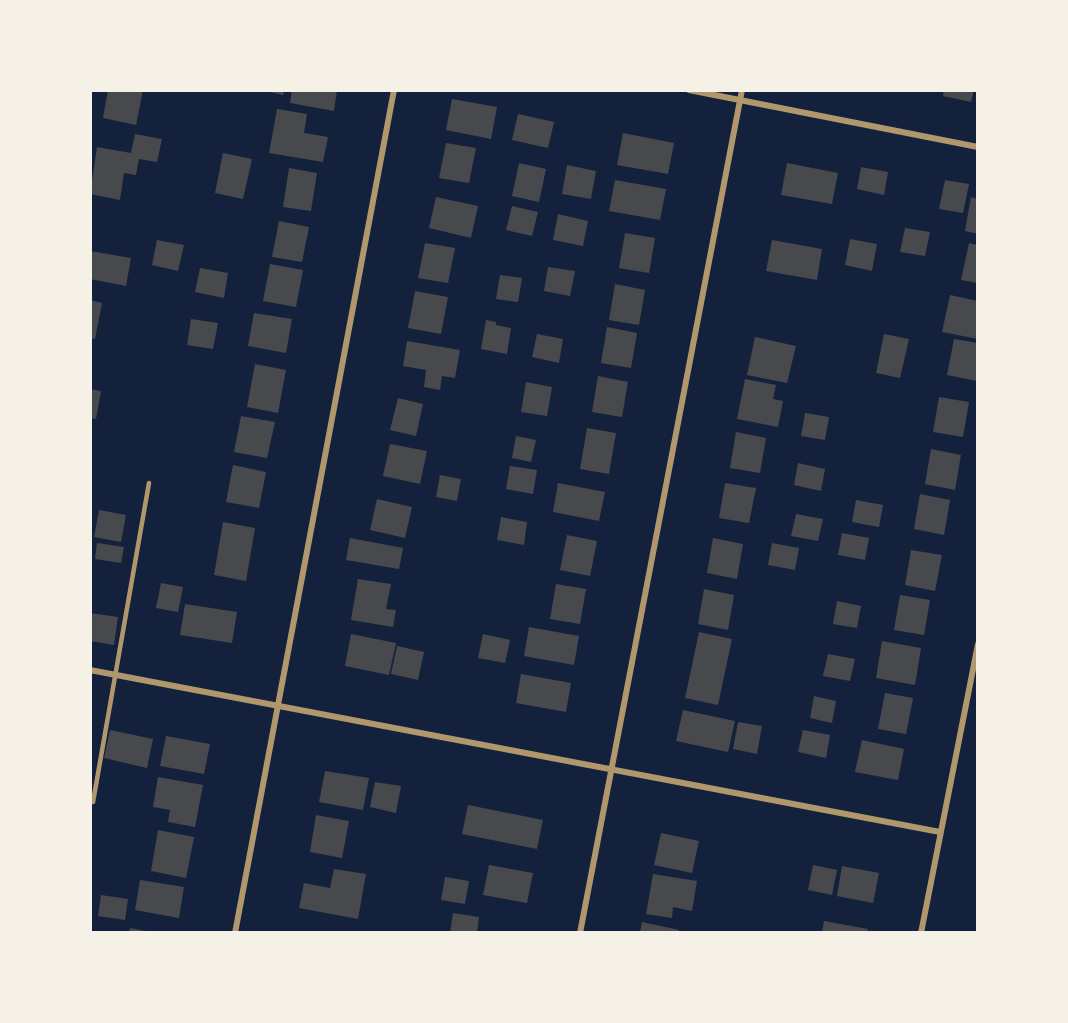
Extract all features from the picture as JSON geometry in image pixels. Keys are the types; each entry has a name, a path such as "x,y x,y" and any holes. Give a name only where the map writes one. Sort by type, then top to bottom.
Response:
{"street":[{"path":"235,933 394,90"},
{"path":"689,90 978,147"},
{"path":"580,933 742,90"},
{"path":"921,933 978,644"},
{"path":"90,670 940,832"}],"lane":[{"path":"93,802 148,483"}],"building":[{"path":"108,90 143,90 136,125 103,118"},
{"path":"262,90 284,90 283,95"},
{"path":"292,90 337,90 334,111 290,103"},
{"path":"944,90 974,90 971,102 943,96"},
{"path":"452,99 497,107 491,139 446,130"},
{"path":"277,109 307,114 304,133 328,137 323,162 269,153"},
{"path":"518,114 554,122 548,148 512,140"},
{"path":"623,133 674,143 668,174 617,165"},
{"path":"135,134 162,139 157,162 139,159 136,175 124,173 120,200 90,194 97,147 131,153"},
{"path":"446,143 476,148 469,183 439,178"},
{"path":"223,153 252,159 243,199 215,193"},
{"path":"519,163 546,169 539,202 512,196"},
{"path":"787,163 838,173 832,204 781,195"},
{"path":"567,165 596,171 591,199 562,194"},
{"path":"861,167 888,172 884,195 857,189"},
{"path":"289,168 317,173 311,211 283,207"},
{"path":"615,180 666,189 660,220 609,211"},
{"path":"945,180 969,184 963,213 939,209"},
{"path":"436,197 478,206 471,238 429,228"},
{"path":"971,197 978,199 978,234 965,231"},
{"path":"512,206 538,212 532,236 506,230"},
{"path":"558,214 588,221 583,246 553,240"},
{"path":"279,221 309,227 302,262 272,257"},
{"path":"905,228 930,232 925,256 900,252"},
{"path":"625,233 655,238 649,273 619,268"},
{"path":"850,239 877,244 872,271 845,265"},
{"path":"157,240 184,245 178,271 152,265"},
{"path":"772,240 822,249 817,280 766,271"},
{"path":"425,243 455,248 448,283 418,278"},
{"path":"969,243 978,245 978,283 961,280"},
{"path":"90,251 131,258 126,286 90,279"},
{"path":"270,264 303,270 296,307 263,301"},
{"path":"548,267 575,271 570,296 544,291"},
{"path":"200,268 228,273 224,298 195,292"},
{"path":"500,275 522,278 518,302 496,299"},
{"path":"615,284 645,290 639,325 609,320"},
{"path":"415,291 448,297 441,334 408,328"},
{"path":"950,295 978,301 978,339 942,332"},
{"path":"90,300 102,303 95,339 90,338"},
{"path":"254,313 292,319 286,353 248,346"},
{"path":"191,319 218,323 213,349 187,345"},
{"path":"486,320 511,328 507,354 481,349"},
{"path":"607,327 637,333 631,368 601,363"},
{"path":"537,334 563,339 559,363 532,357"},
{"path":"884,334 909,339 900,378 876,373"},
{"path":"755,337 796,346 787,383 747,375"},
{"path":"954,339 978,343 977,381 947,375"},
{"path":"407,341 460,350 455,378 442,376 440,390 424,387 426,370 403,366"},
{"path":"255,364 286,370 278,413 247,407"},
{"path":"598,376 628,382 622,417 592,412"},
{"path":"745,379 776,385 773,399 783,401 778,427 737,419"},
{"path":"526,382 552,387 547,416 521,412"},
{"path":"90,389 101,391 96,419 90,418"},
{"path":"939,397 969,402 963,437 933,432"},
{"path":"398,398 423,404 416,436 390,430"},
{"path":"805,413 829,417 825,440 801,436"},
{"path":"241,416 275,422 267,458 234,452"},
{"path":"587,428 616,433 609,474 580,469"},
{"path":"736,432 766,438 760,473 730,468"},
{"path":"516,436 536,440 531,462 512,458"},
{"path":"390,444 427,451 420,484 383,476"},
{"path":"931,449 961,455 955,490 925,484"},
{"path":"798,463 825,469 821,491 794,485"},
{"path":"233,465 266,472 259,508 226,502"},
{"path":"510,466 537,470 533,494 506,489"},
{"path":"440,475 461,479 457,501 436,497"},
{"path":"558,483 605,492 599,521 553,512"},
{"path":"725,483 756,488 749,523 719,518"},
{"path":"920,494 950,500 944,535 914,529"},
{"path":"377,499 412,507 405,538 370,530"},
{"path":"856,500 883,505 879,527 852,522"},
{"path":"99,510 126,515 121,542 94,537"},
{"path":"796,514 823,519 818,541 791,536"},
{"path":"501,517 527,522 524,545 497,540"},
{"path":"223,522 255,528 246,581 214,575"},
{"path":"842,533 869,538 865,560 838,555"},
{"path":"567,535 597,541 590,576 560,570"},
{"path":"350,538 403,548 399,569 346,560"},
{"path":"713,538 743,544 737,579 707,573"},
{"path":"97,543 124,547 121,563 95,559"},
{"path":"772,543 799,548 795,570 768,565"},
{"path":"911,550 942,555 935,591 905,585"},
{"path":"358,579 391,584 386,609 396,610 393,627 351,620"},
{"path":"161,583 183,587 178,612 156,608"},
{"path":"556,584 586,589 580,624 550,619"},
{"path":"704,589 734,595 728,630 698,624"},
{"path":"900,595 930,600 924,635 894,630"},
{"path":"837,601 861,606 857,628 833,624"},
{"path":"185,604 237,612 232,643 180,635"},
{"path":"90,613 118,617 114,645 90,641"},
{"path":"529,627 579,636 574,665 524,656"},
{"path":"699,632 732,639 718,705 685,698"},
{"path":"351,634 396,643 389,675 345,666"},
{"path":"483,634 510,640 505,663 478,658"},
{"path":"882,641 921,648 915,685 876,678"},
{"path":"397,646 424,652 418,680 391,674"},
{"path":"828,654 855,659 850,681 823,676"},
{"path":"521,674 571,683 566,712 516,703"},
{"path":"885,693 913,698 906,734 878,729"},
{"path":"814,696 836,701 832,723 810,718"},
{"path":"683,710 735,721 728,752 676,741"},
{"path":"738,722 762,726 757,754 733,749"},
{"path":"110,730 153,739 147,768 104,758"},
{"path":"803,730 830,735 826,758 798,752"},
{"path":"166,736 210,744 204,774 160,766"},
{"path":"862,740 904,749 898,780 855,772"},
{"path":"325,771 369,778 363,810 319,802"},
{"path":"158,777 203,785 195,827 168,822 170,810 153,807"},
{"path":"375,782 401,786 396,813 370,807"},
{"path":"468,805 543,820 537,849 462,834"},
{"path":"316,815 349,821 342,858 310,852"},
{"path":"158,830 194,837 186,878 151,871"},
{"path":"661,833 699,841 692,873 654,865"},
{"path":"489,865 533,873 527,903 483,895"},
{"path":"813,865 837,870 832,895 808,890"},
{"path":"842,866 879,873 873,903 837,896"},
{"path":"334,869 366,874 358,919 299,908 304,883 330,888"},
{"path":"653,874 697,881 692,911 673,907 672,918 646,914"},
{"path":"445,877 469,881 465,904 441,900"},
{"path":"140,880 184,887 179,918 135,910"},
{"path":"101,895 128,899 125,920 98,916"},
{"path":"453,913 479,917 477,933 450,933"},
{"path":"824,921 868,929 867,933 822,933"},
{"path":"642,922 679,930 679,933 640,933"},
{"path":"130,928 150,932 150,933 129,933"}]}
